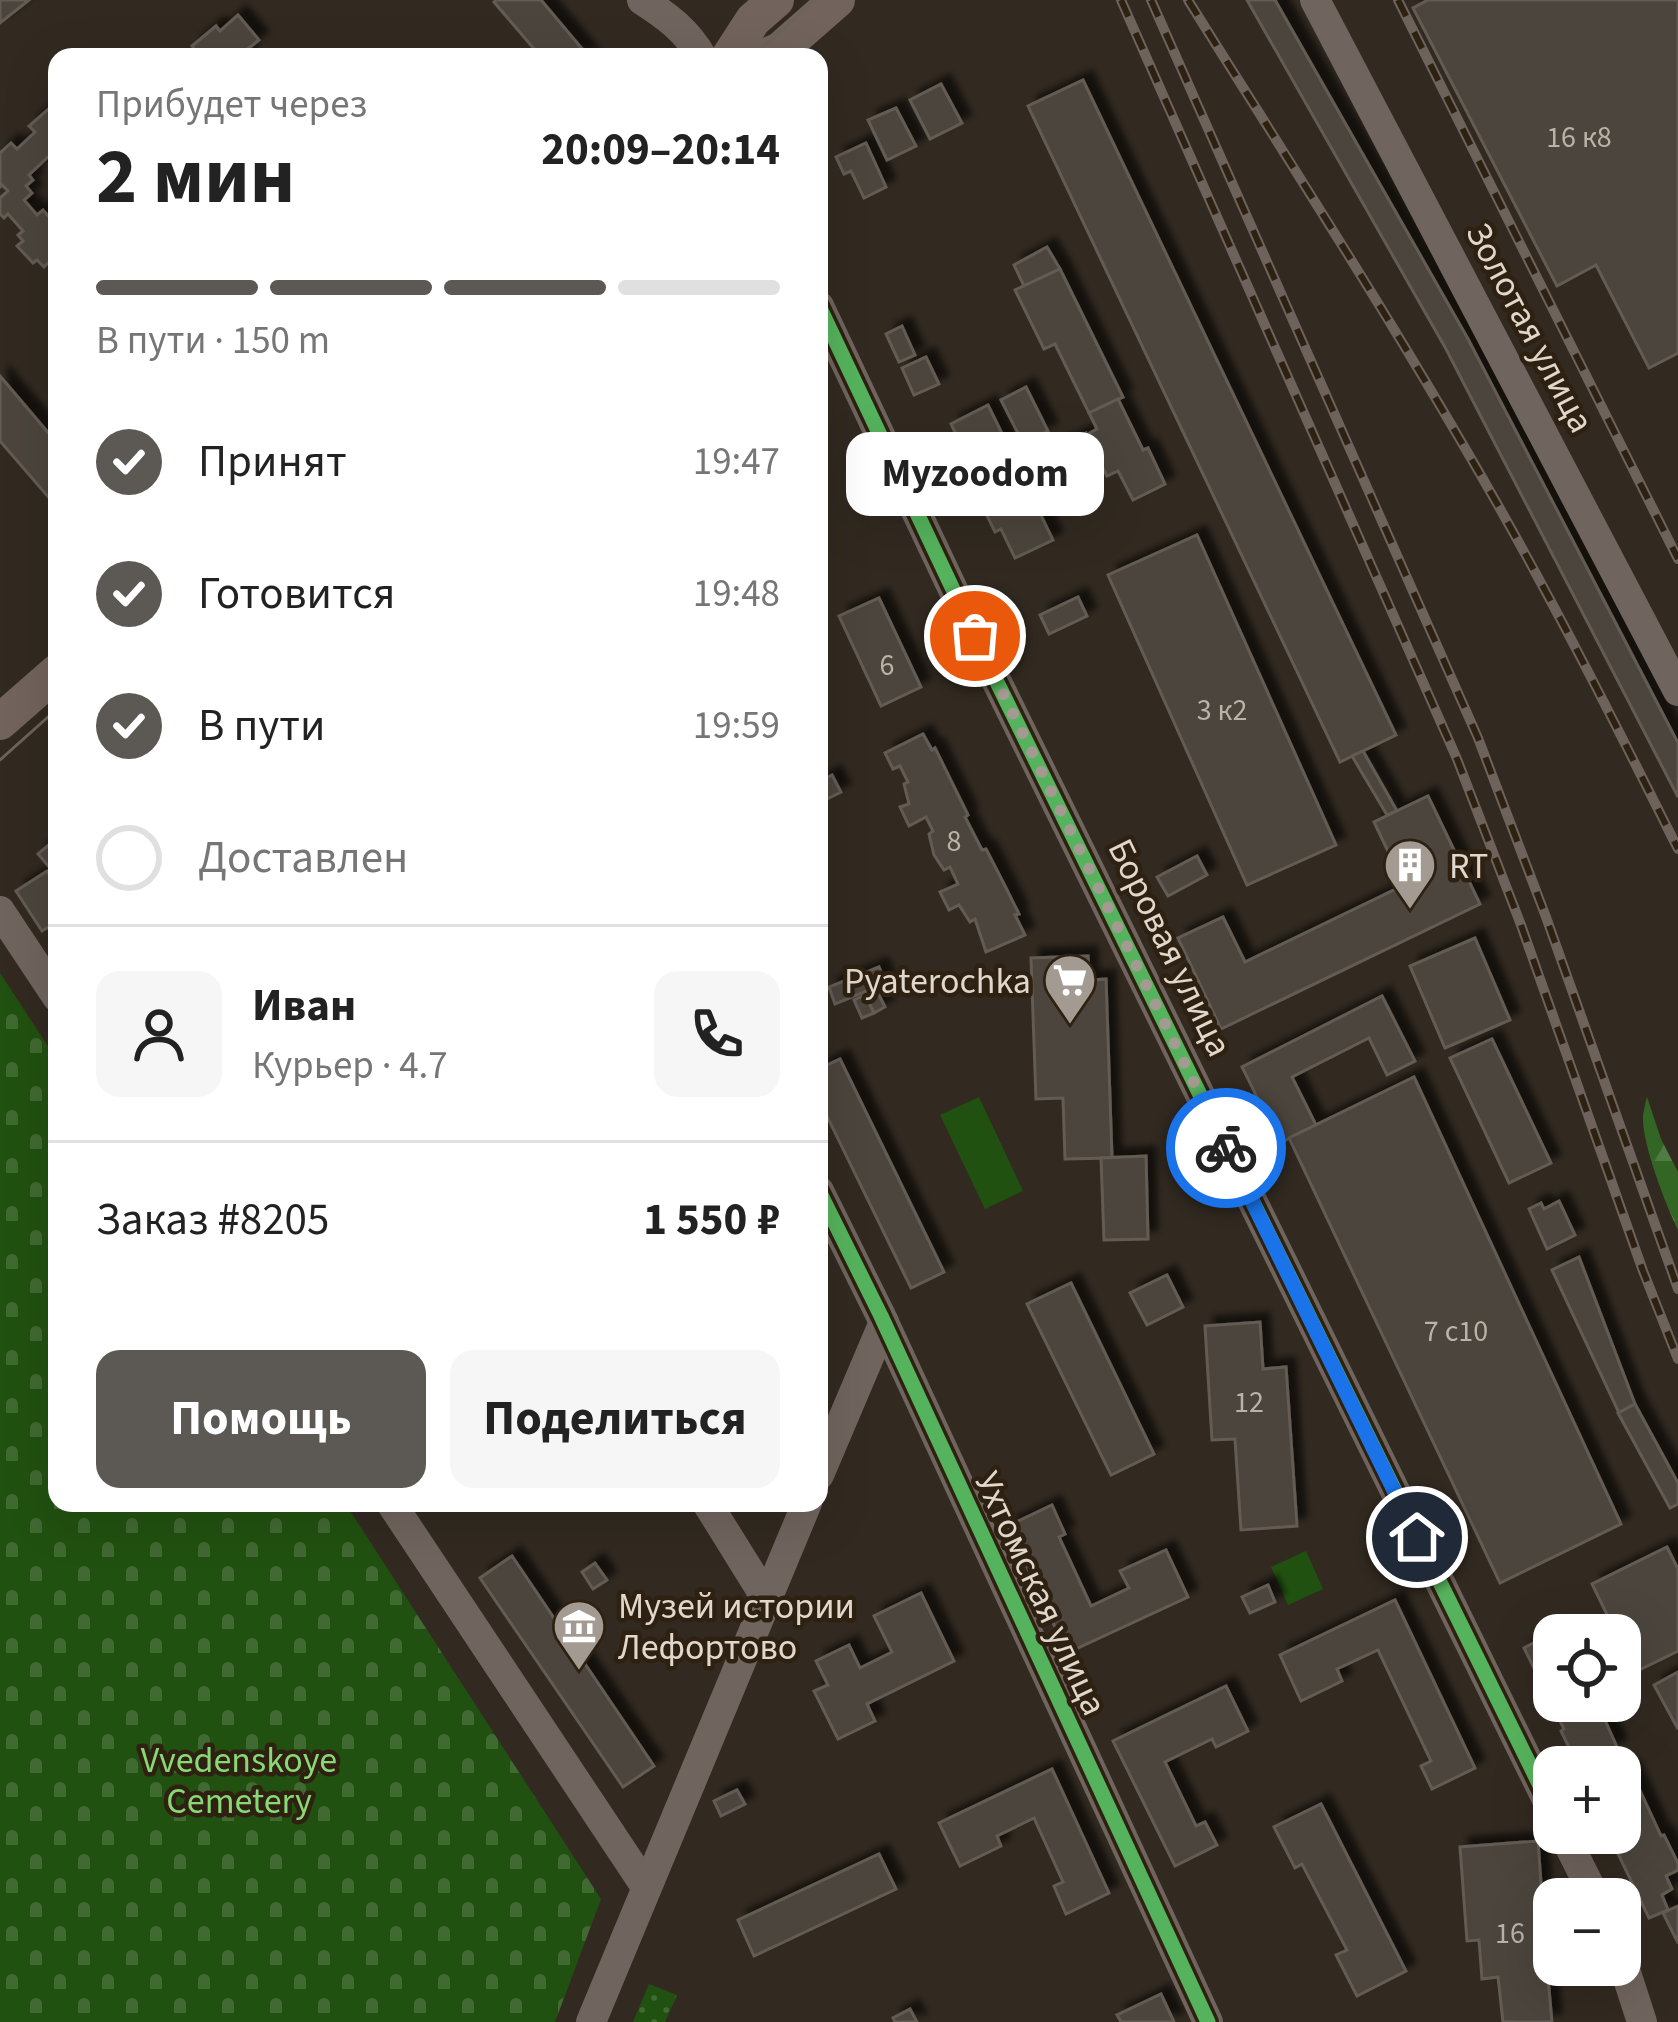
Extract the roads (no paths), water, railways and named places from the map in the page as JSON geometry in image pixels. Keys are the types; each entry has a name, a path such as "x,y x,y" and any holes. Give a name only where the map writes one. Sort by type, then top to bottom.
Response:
{"main road":[{"path":"735,48 753,20 776,0"},
{"path":"781,48 837,0"},
{"path":"0,722 48,680"}],"street":[{"path":"642,0 673,21 697,48"},
{"name":"Золотая улица","path":"1315,0 1678,691"},
{"name":"Боровая улица","path":"828,325 1003,694 1533,1771"},
{"path":"0,911 48,984"},
{"name":"Ухтомская улица","path":"828,1209 1208,2022"},
{"path":"828,1454 884,1322"},
{"path":"398,1512 646,1887"},
{"path":"713,1512 766,1598"},
{"path":"591,2022 803,1512"},
{"path":"1630,1986 1642,2022"}],"tram line":[{"path":"762,48 815,0"},
{"path":"0,760 48,717"}],"railway":[{"path":"1121,0 1457,759 1678,1359"},
{"path":"1151,0 1478,738 1678,1289"},
{"path":"1188,0 1495,500 1678,849"},
{"path":"1398,0 1678,559"}],"place":[{"name":"Myzoodom","path":"975,636"},
{"name":"RT","path":"1410,911"},
{"name":"Pyaterochka","path":"1070,1026"},
{"name":"Музей истории Лефортово","path":"579,1672"}],"park label":[{"name":"Vvedenskoye Cemetery","path":"239,1780"}]}
